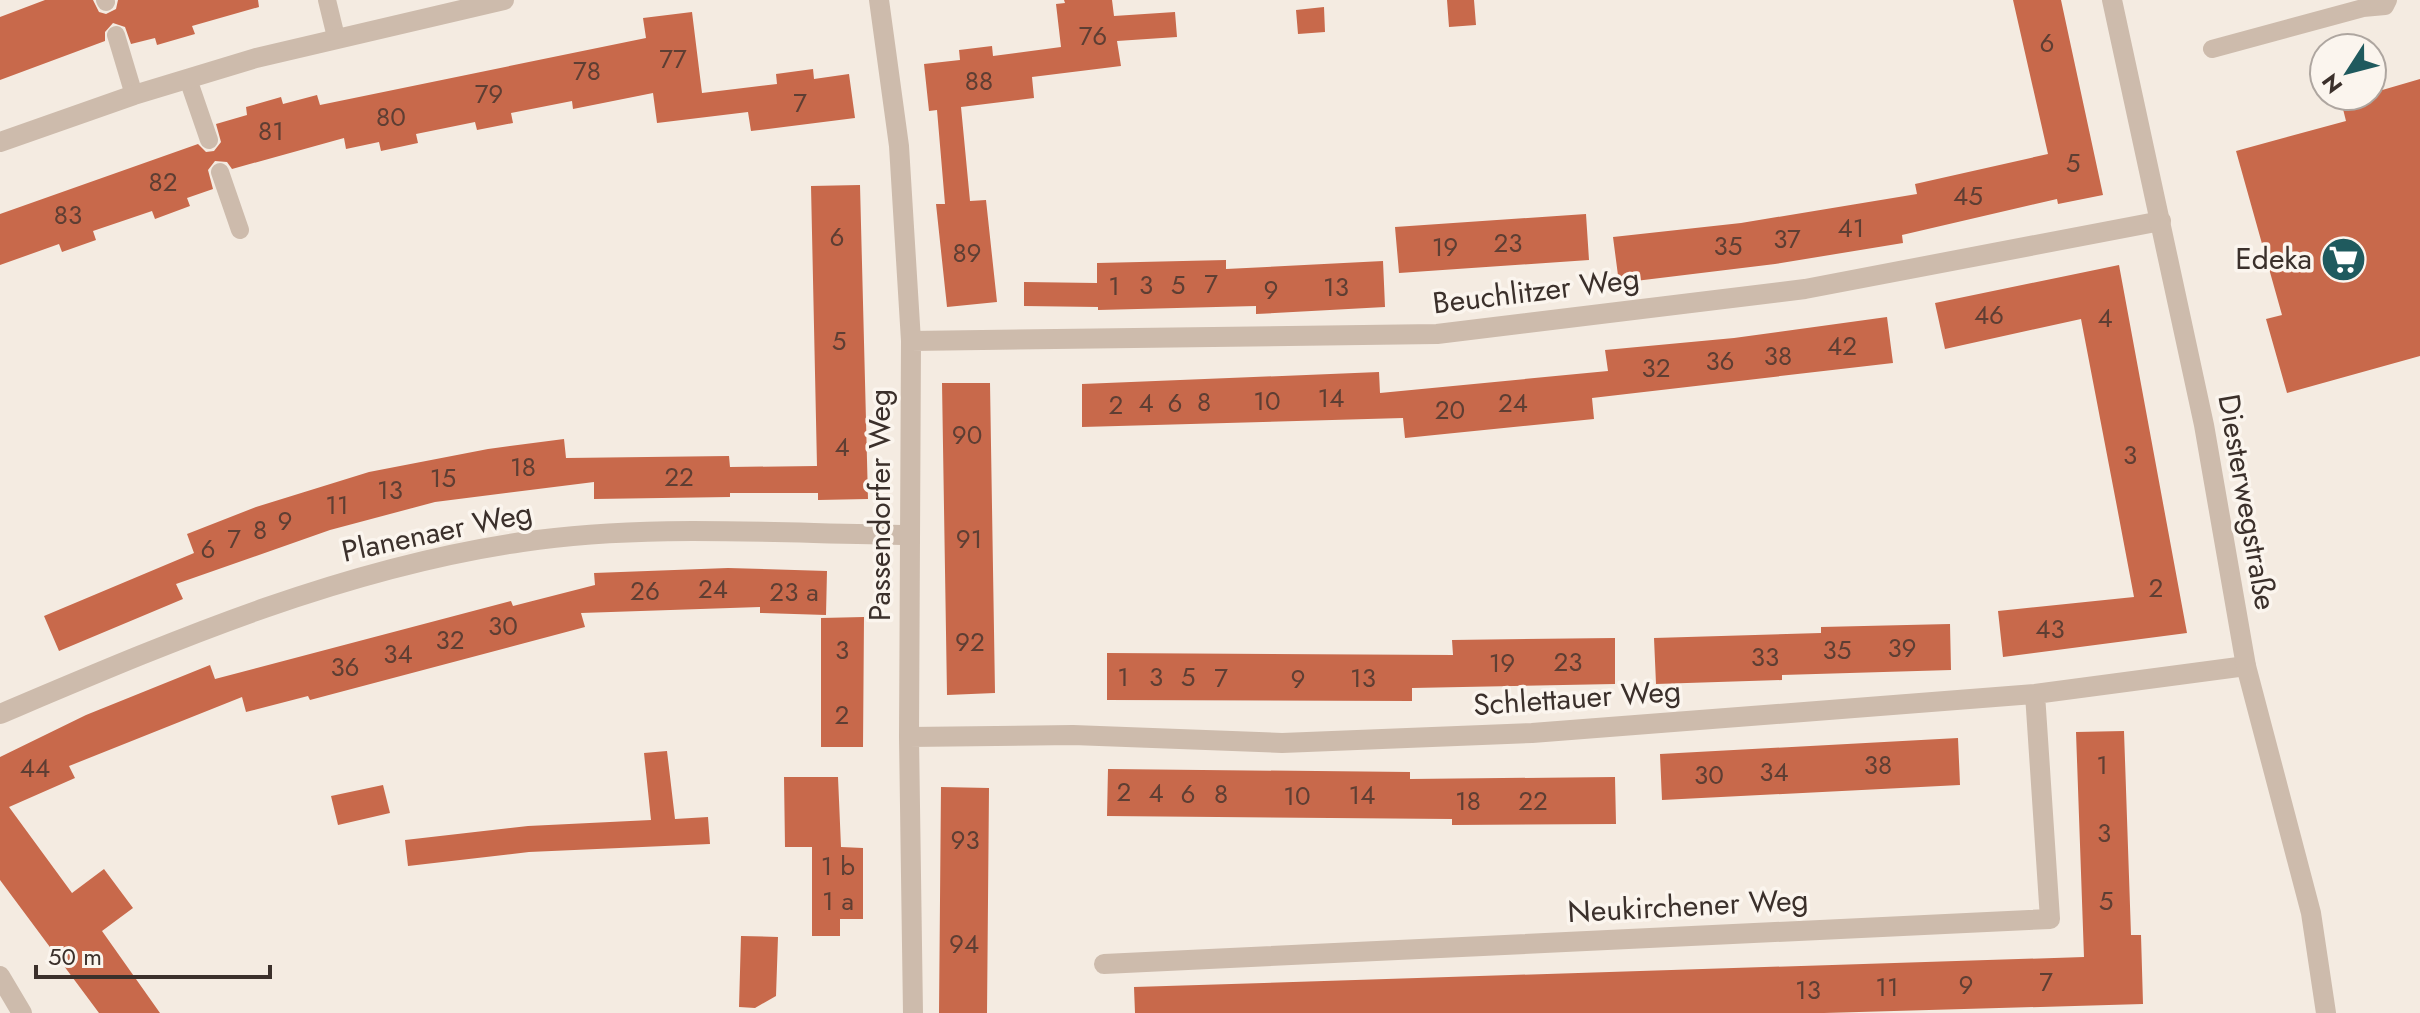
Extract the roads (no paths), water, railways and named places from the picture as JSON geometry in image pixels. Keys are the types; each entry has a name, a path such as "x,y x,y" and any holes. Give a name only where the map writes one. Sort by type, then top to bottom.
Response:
{"street":[{"path":"0,142 134,95 336,37 504,0"},
{"name":"Passendorfer Weg","path":"879,0 899,146 911,341 909,737 913,1013"},
{"name":"Diesterwegstraße","path":"2112,0 2204,425 2246,666 2311,913 2326,1013"},
{"name":"Beuchlitzer Weg","path":"911,341 1437,334 1805,289 2161,221"},
{"name":"Planenaer Weg","path":"0,714 265,605 399,564 523,542 612,533 910,535"},
{"name":"Schlettauer Weg","path":"909,737 1073,735 1282,743 1532,733 2035,694 2246,666"},
{"name":"Neukirchener Weg","path":"1104,964 2050,919 2035,694"},
{"path":"0,976 22,1013"}],"lane":[{"path":"327,0 336,37"},
{"path":"2212,49 2363,8 2385,6 2388,0"},
{"path":"116,35 134,95"},
{"path":"188,79 209,140"},
{"path":"220,172 240,230"}],"place":[{"name":"Edeka","path":"2343,259"}]}
